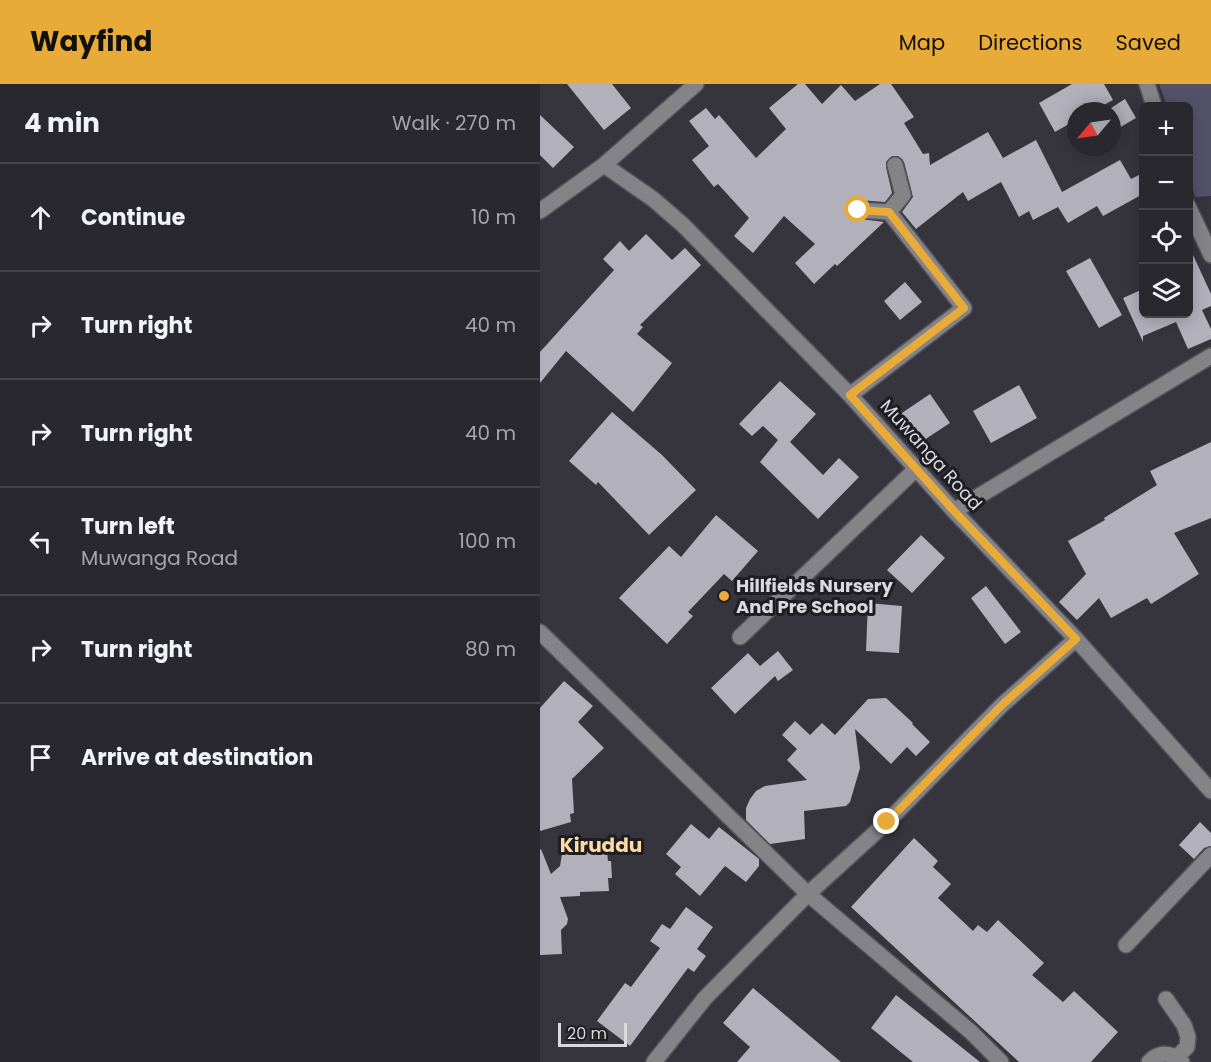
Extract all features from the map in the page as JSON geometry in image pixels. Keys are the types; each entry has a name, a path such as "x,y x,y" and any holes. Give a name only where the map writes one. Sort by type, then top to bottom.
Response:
{"street":[{"path":"540,211 604,165 696,84"},
{"path":"1147,84 1153,102"},
{"name":"Muwanga Road","path":"604,165 653,198 683,225 850,395 954,511 1076,639 1211,791"},
{"path":"889,212 903,195 895,165"},
{"path":"850,395 964,308 889,212 858,210"},
{"path":"1190,210 1211,255"},
{"path":"954,511 1211,356"},
{"path":"740,637 916,469"},
{"path":"540,632 808,894 971,1032 1001,1062"},
{"path":"654,1062 705,998 808,894 887,822 1002,705 1076,639"},
{"path":"1126,945 1211,855"},
{"path":"1149,1062 1155,1056 1167,1053 1180,1059 1187,1047 1188,1037 1184,1025 1166,999"}],"shaded area":[{"path":"1159,84 1211,84 1211,196 1195,197 1193,190 1193,102 1166,102"}],"building":[{"path":"567,84 612,84 631,108 604,130"},
{"path":"798,84 805,84 822,104 841,85 855,101 880,84 891,84 914,117 904,123 923,154 929,153 930,165 988,132 1003,158 1036,140 1062,192 1120,160 1131,179 1139,175 1139,196 1103,216 1097,206 1068,223 1058,207 1033,220 1029,211 1019,217 1001,182 968,201 963,192 916,229 902,212 913,197 904,162 898,156 892,156 886,162 886,167 892,193 885,202 858,200 853,202 848,209 853,218 884,222 814,284 795,263 815,244 784,216 753,253 734,236 749,218 718,184 714,187 692,160 709,146 689,121 706,108 715,119 719,115 756,158 786,129 769,108"},
{"path":"1072,84 1104,84 1113,100 1109,102 1067,102 1067,125 1055,132 1039,103"},
{"path":"1125,99 1136,118 1121,127 1121,102"},
{"path":"540,115 574,147 553,168 540,155"},
{"path":"646,234 672,260 685,248 701,265 640,325 643,327 637,334 672,363 633,412 566,351 540,383 540,352 614,270 603,259 620,241 629,251"},
{"path":"1193,255 1211,294 1211,306 1202,310 1211,329 1211,339 1188,349 1176,322 1143,336 1143,342 1123,298 1139,291 1139,318 1193,318"},
{"path":"1090,258 1122,315 1099,328 1066,271"},
{"path":"905,282 922,302 900,320 884,301"},
{"path":"780,381 816,414 790,442 823,475 839,458 859,477 818,519 760,462 778,440 763,426 752,436 739,424"},
{"path":"1019,385 1037,418 991,443 973,411"},
{"path":"930,394 950,423 918,444 899,415"},
{"path":"612,412 662,455 696,490 649,535 598,482 596,485 569,461"},
{"path":"1211,442 1211,518 1174,533 1199,574 1151,604 1147,598 1111,618 1099,598 1077,620 1059,602 1086,574 1068,541 1105,520 1104,518 1157,485 1150,471"},
{"path":"716,515 758,551 732,581 724,574 688,612 693,616 667,644 619,598 669,546 681,557"},
{"path":"921,535 945,558 912,593 887,570"},
{"path":"986,586 1021,632 1005,644 971,598"},
{"path":"868,603 902,606 899,653 866,651"},
{"path":"778,651 793,670 778,681 775,676 735,714 711,688 748,653 760,666"},
{"path":"564,681 593,706 578,722 604,748 572,779 574,813 570,814 571,822 540,831 540,708"},
{"path":"886,698 930,742 916,756 907,747 891,764 855,729 860,768 850,802 846,806 804,811 805,839 770,844 746,820 746,808 750,799 756,791 765,786 807,780 787,760 797,749 782,735 795,721 810,735 822,723 835,735 868,699"},
{"path":"1200,822 1211,833 1211,846 1204,848 1194,859 1179,845"},
{"path":"691,824 709,839 719,827 759,859 759,866 746,882 725,866 700,896 675,874 681,867 666,854"},
{"path":"565,836 583,852 607,851 608,861 611,861 612,878 608,878 609,891 580,892 580,896 560,897 568,919 567,924 561,930 562,954 540,955 540,850 551,874 560,866"},
{"path":"914,838 938,861 933,867 951,884 938,898 973,931 978,925 987,932 998,920 1044,963 1032,975 1063,1002 1074,991 1118,1032 1091,1062 1019,1062 851,907"},
{"path":"686,907 713,927 697,949 706,956 694,972 688,968 630,1046 597,1021 625,983 631,987 660,948 650,941 662,924 670,929"},
{"path":"753,988 841,1062 737,1062 750,1047 723,1023"},
{"path":"896,995 980,1062 913,1062 871,1028"}],"place":[{"name":"Hillfields Nursery And Pre School","path":"724,596"}],"district":[{"name":"Kiruddu","path":"601,845"}],"route":[{"path":"858,210 889,212 964,308 850,395 954,511 1076,639 1002,705 887,822"}]}
